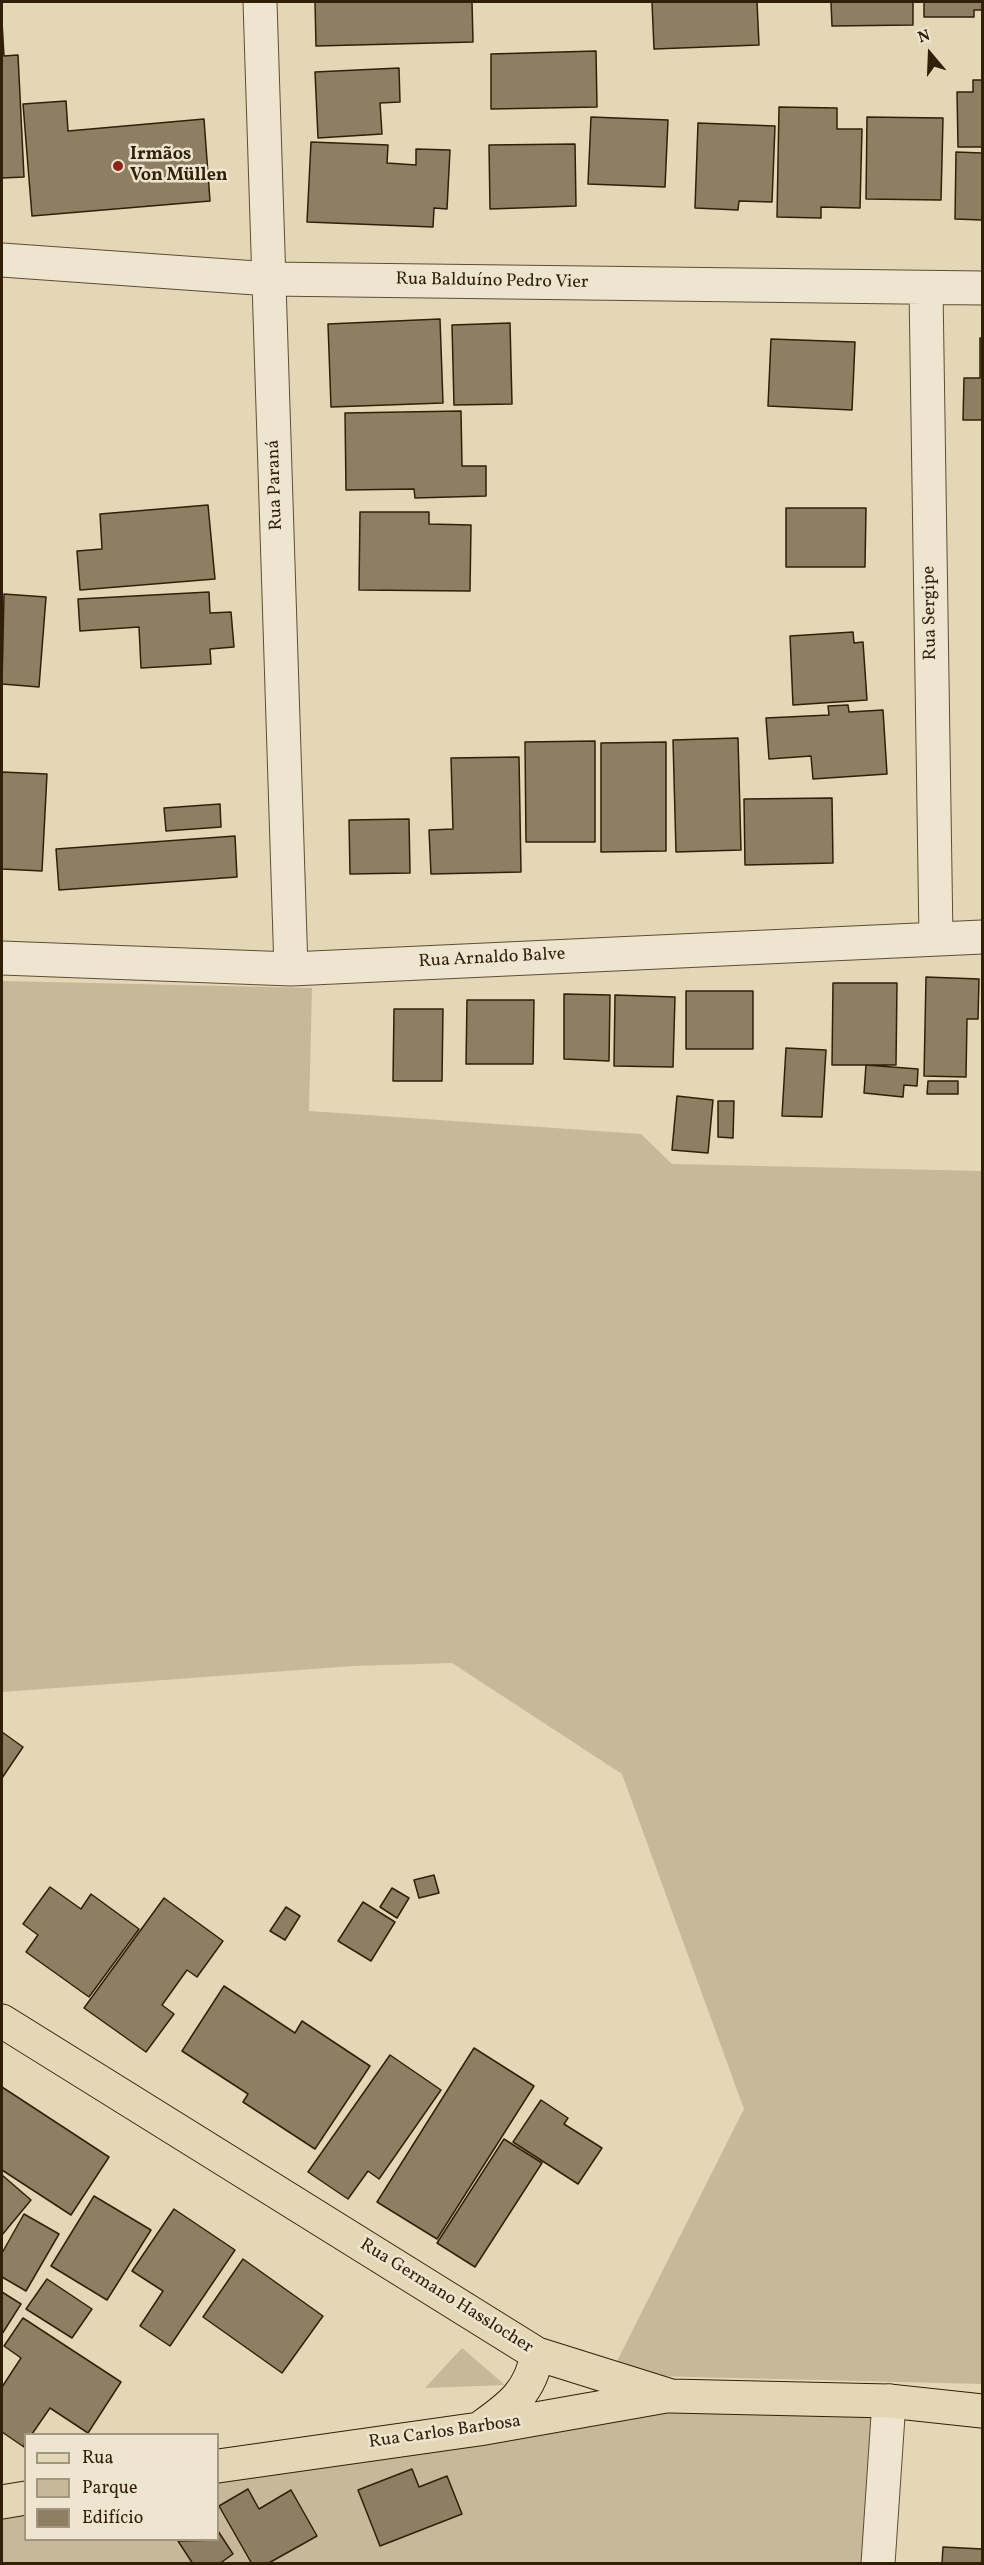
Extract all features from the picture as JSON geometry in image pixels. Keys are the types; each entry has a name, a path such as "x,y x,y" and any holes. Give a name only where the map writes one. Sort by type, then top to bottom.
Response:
{"main road":[{"name":"Rua Germano Hasslocher","path":"2,2021 537,2354 671,2396 889,2401 982,2411"},
{"path":"479,2429 515,2403 526,2386 537,2354"},
{"name":"Rua Carlos Barbosa","path":"219,2466 479,2429 671,2396"},
{"path":"2,2502 24,2499"}],"street":[{"name":"Rua Paraná","path":"260,2 291,969"},
{"name":"Rua Balduíno Pedro Vier","path":"2,260 270,279 982,288"},
{"name":"Rua Sergipe","path":"926,289 936,938"},
{"name":"Rua Arnaldo Balve","path":"2,958 291,969 982,937"},
{"path":"878,2564 889,2401"}],"green space":[{"path":"2,981 312,988 309,1111 641,1134 672,1164 982,1171 982,2384 610,2375 744,2109 622,1774 452,1663 353,1666 2,1692"},
{"path":"462,2348 505,2385 425,2388"},
{"path":"662,2408 874,2413 862,2563 2,2563 2,2506 24,2502 24,2541 219,2541 219,2476"}],"building":[{"path":"315,2 472,2 473,42 316,46"},
{"path":"652,2 757,2 759,45 654,49"},
{"path":"831,2 913,2 913,25 832,26"},
{"path":"924,2 982,2 982,10 974,10 974,17 924,17"},
{"path":"2,22 4,56 18,55 24,177 2,178"},
{"path":"596,51 597,107 491,109 491,54"},
{"path":"399,68 400,102 380,103 382,134 318,138 315,72"},
{"path":"973,80 982,80 982,147 958,147 957,92 973,92"},
{"name":"Irmãos Von Müllen","path":"66,101 68,131 204,119 210,201 32,216 23,104"},
{"path":"779,107 837,108 837,129 862,129 860,208 821,207 821,218 777,217"},
{"path":"591,117 668,120 665,187 588,184"},
{"path":"867,117 943,118 941,200 866,199"},
{"path":"698,123 775,126 772,202 739,201 738,210 695,208"},
{"path":"311,142 388,145 387,163 416,165 416,149 450,150 447,209 434,208 433,227 307,222"},
{"path":"575,144 576,206 490,209 489,145"},
{"path":"956,152 982,153 982,220 955,219"},
{"path":"440,319 443,403 331,407 328,324"},
{"path":"510,323 512,404 454,405 452,325"},
{"path":"980,338 982,338 982,420 963,420 964,378 980,378"},
{"path":"771,339 855,342 852,410 768,406"},
{"path":"461,411 462,466 486,466 486,496 415,498 414,489 346,490 345,413"},
{"path":"208,505 215,579 80,590 77,551 102,549 100,514"},
{"path":"786,508 866,508 865,567 786,567"},
{"path":"360,512 429,512 429,524 471,525 470,591 359,590"},
{"path":"209,592 210,613 231,612 234,647 210,649 211,664 141,668 139,627 80,631 78,599"},
{"path":"4,594 46,597 39,687 2,684"},
{"path":"853,632 854,643 863,642 867,700 793,705 790,636"},
{"path":"848,705 849,712 883,710 887,774 813,779 811,756 769,759 766,718 829,715 828,706"},
{"path":"738,738 741,850 676,852 673,740"},
{"path":"595,741 595,842 526,842 525,742"},
{"path":"666,742 666,851 601,852 601,743"},
{"path":"519,757 521,872 431,874 429,830 453,829 451,758"},
{"path":"2,772 47,774 42,871 2,869"},
{"path":"832,798 833,863 745,865 744,799"},
{"path":"220,804 221,827 166,831 164,808"},
{"path":"409,819 410,873 350,874 349,820"},
{"path":"235,836 237,877 59,890 56,849"},
{"path":"926,977 979,979 978,1019 967,1019 966,1077 924,1076"},
{"path":"833,983 897,983 896,1065 832,1065"},
{"path":"686,991 753,991 753,1049 686,1049"},
{"path":"564,994 610,995 609,1061 564,1059"},
{"path":"615,995 675,997 673,1067 614,1066"},
{"path":"467,1000 534,1000 533,1064 466,1064"},
{"path":"394,1009 443,1009 442,1081 393,1081"},
{"path":"786,1048 826,1050 822,1117 782,1116"},
{"path":"866,1065 918,1069 917,1086 904,1085 903,1097 864,1093"},
{"path":"928,1081 958,1081 958,1094 927,1094"},
{"path":"677,1096 713,1100 708,1153 672,1150"},
{"path":"718,1101 734,1101 733,1138 718,1137"},
{"path":"2,1732 23,1747 2,1778"},
{"path":"434,1875 439,1893 419,1898 414,1880"},
{"path":"50,1887 81,1909 91,1894 139,1929 89,1997 26,1952 38,1935 23,1924"},
{"path":"392,1888 409,1898 397,1918 380,1907"},
{"path":"164,1898 223,1941 197,1977 187,1970 162,2005 174,2014 146,2052 84,2008"},
{"path":"363,1902 395,1922 371,1961 338,1941"},
{"path":"286,1907 300,1916 285,1940 270,1931"},
{"path":"224,1986 295,2033 302,2021 370,2066 315,2149 243,2102 248,2094 182,2051"},
{"path":"474,2048 534,2086 437,2239 377,2202"},
{"path":"390,2055 441,2090 379,2179 368,2171 348,2199 308,2172"},
{"path":"2,2087 109,2157 71,2215 2,2170"},
{"path":"541,2100 568,2118 564,2124 602,2148 578,2184 513,2142"},
{"path":"504,2139 542,2163 475,2267 437,2243"},
{"path":"2,2175 31,2200 2,2235"},
{"path":"94,2196 151,2230 107,2300 51,2266"},
{"path":"174,2209 235,2250 170,2346 140,2326 163,2291 132,2271"},
{"path":"24,2214 59,2234 26,2291 2,2277 2,2253"},
{"path":"243,2259 323,2316 282,2373 203,2317"},
{"path":"47,2279 92,2309 72,2338 26,2309"},
{"path":"2,2292 21,2304 2,2334"},
{"path":"23,2318 121,2382 88,2433 50,2408 33,2433 24,2433 24,2447 2,2432 2,2387 21,2358 4,2346"},
{"path":"412,2469 419,2487 447,2476 462,2514 380,2546 358,2490"},
{"path":"248,2489 259,2509 291,2490 317,2536 267,2564 252,2564 219,2506"},
{"path":"219,2533 233,2554 219,2564 193,2564 178,2541 219,2541"},
{"path":"943,2547 982,2549 982,2564 942,2564"}],"place":[{"name":"Irmãos Von Müllen","path":"118,166"}]}
